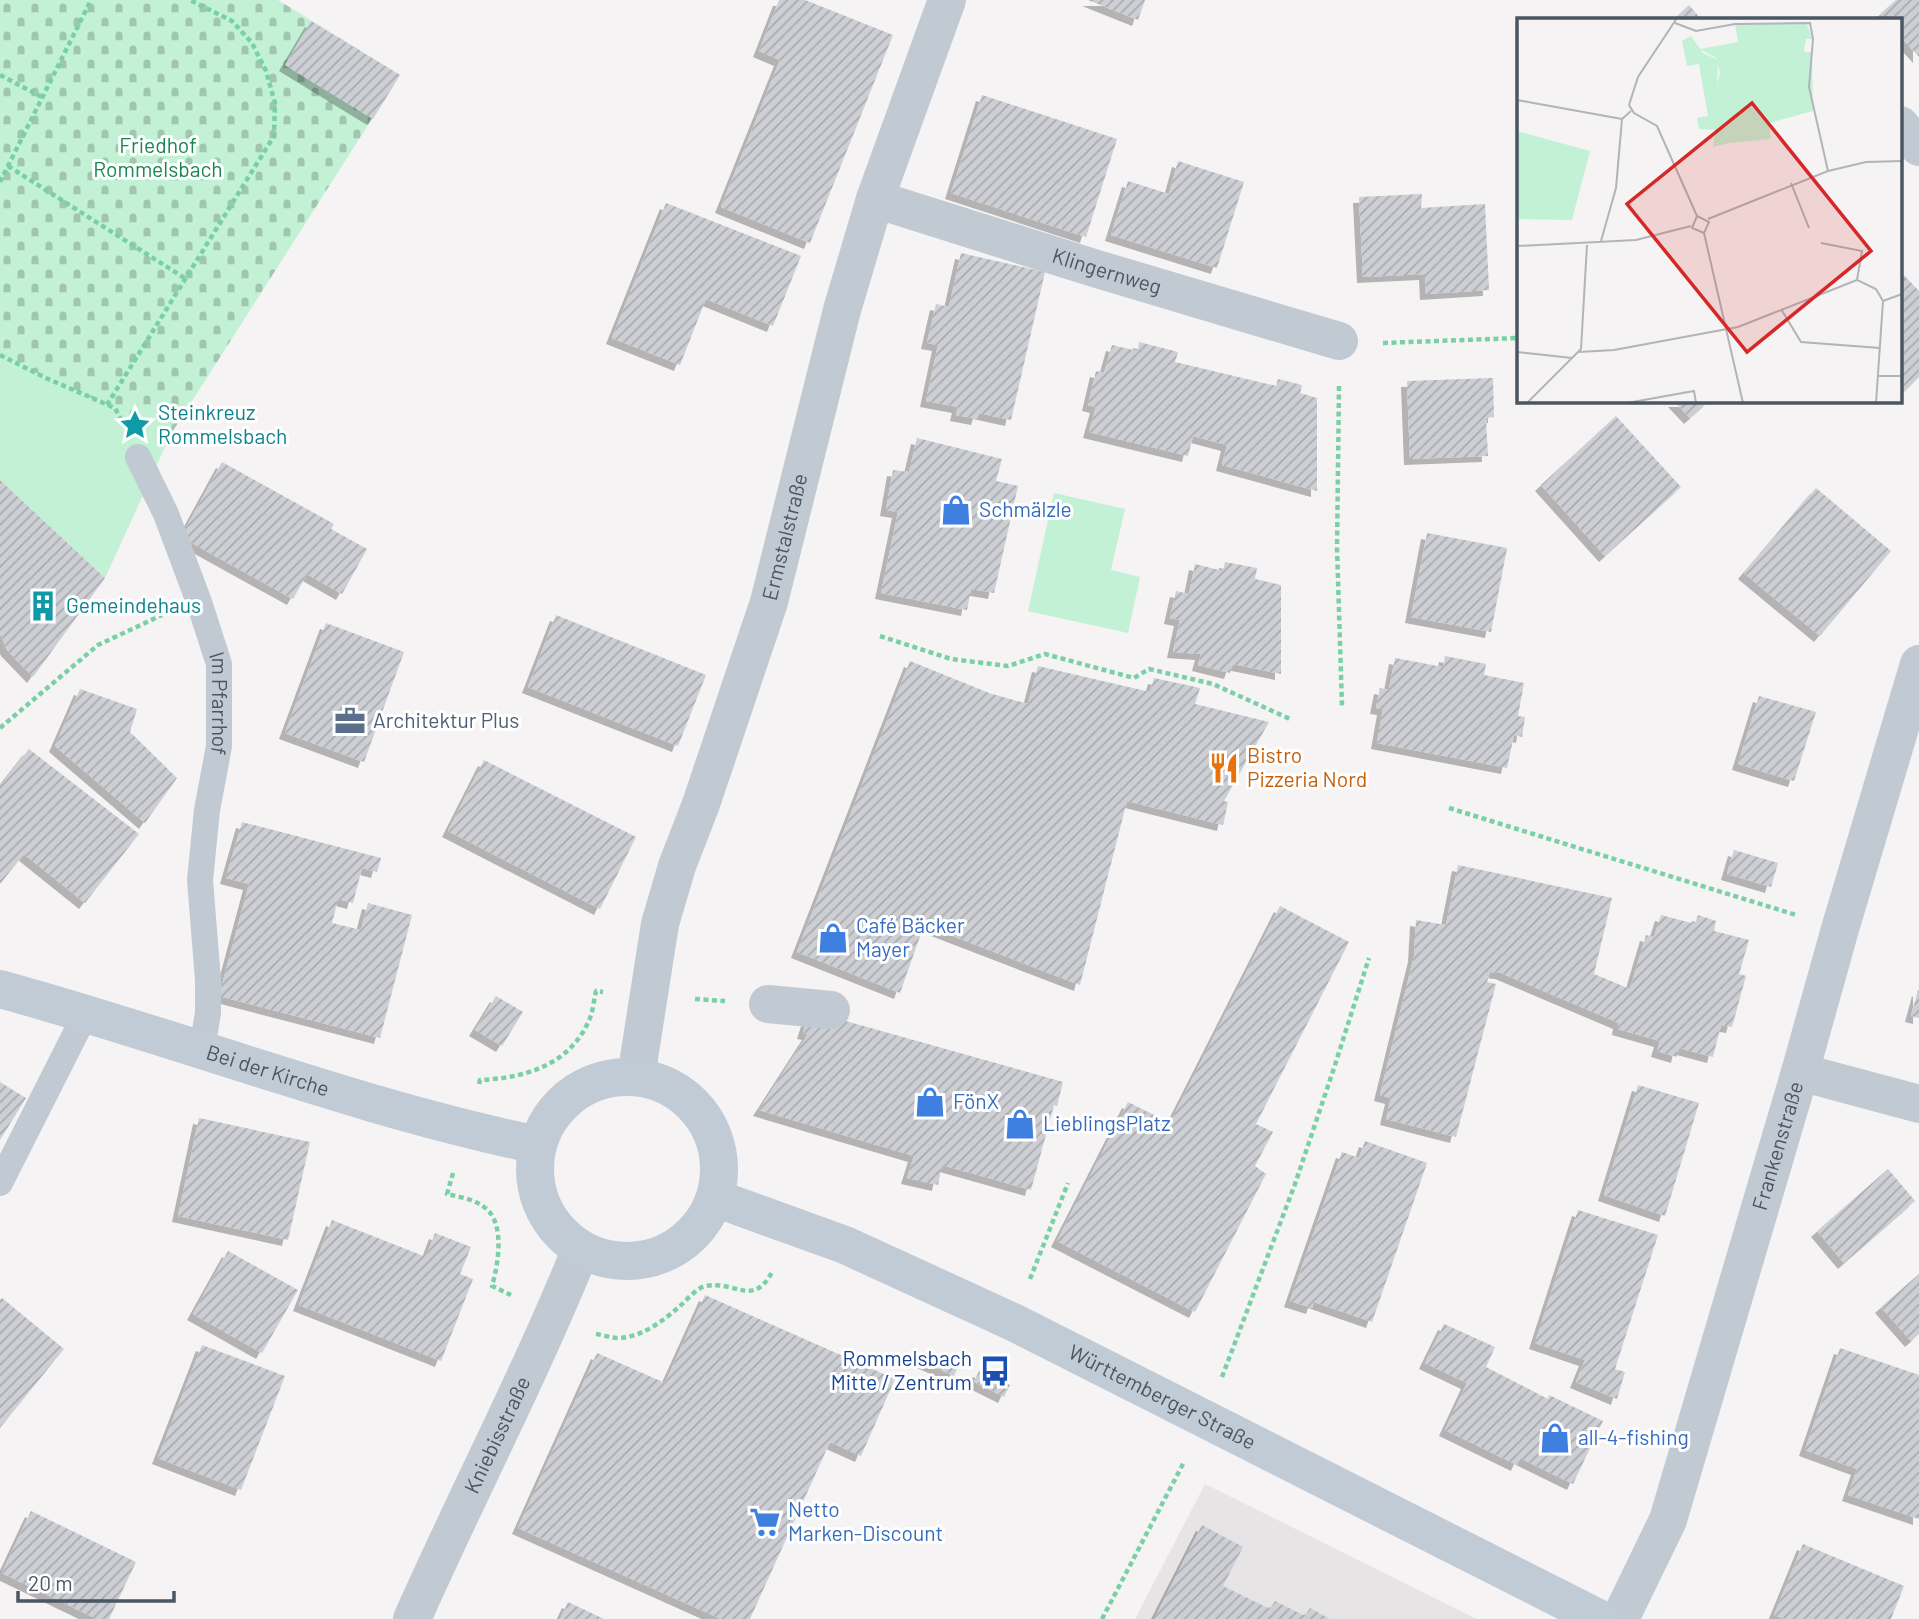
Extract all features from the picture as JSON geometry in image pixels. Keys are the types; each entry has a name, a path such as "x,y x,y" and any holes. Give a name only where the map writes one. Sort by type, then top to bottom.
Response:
{"main road":[{"name":"Bei der Kirche","path":"0,989 86,1013 350,1097 465,1129 538,1145"},
{"path":"614,1077 636,1077 659,1082 680,1093 697,1108 711,1129 718,1151 720,1175 715,1198 694,1233 660,1256 619,1261 600,1258 581,1249 565,1238 551,1222 542,1204 535,1165 538,1145 546,1125 559,1107 575,1093 614,1077"},
{"name":"Württemberger Straße","path":"715,1198 845,1245 1013,1322 1600,1619"}],"street":[{"name":"Ermstalstraße","path":"636,1077 660,924 677,866 701,804 769,602 842,310 875,199 947,0"},
{"path":"1902,127 1919,147"},
{"name":"Klingernweg","path":"875,199 1339,341"},
{"name":"Frankenstraße","path":"1620,1619 1668,1520 1919,664"},
{"path":"768,1004 831,1010"},
{"path":"1800,1073 1919,1104"},
{"name":"Kniebisstraße","path":"412,1619 554,1316 581,1249"}],"lane":[{"name":"Im Pfarrhof","path":"138,457 166,514 219,664 219,746 207,810 201,880 208,980 208,1013 202,1049"},
{"path":"0,1183 86,1013"}],"path":[{"path":"0,182 91,0"},
{"path":"107,405 274,136 275,103 266,71 253,43 232,21 190,0"},
{"path":"0,75 43,97"},
{"path":"8,166 186,279"},
{"path":"1342,706 1337,548 1339,341 1362,344 1517,338"},
{"path":"0,355 114,408 127,429 138,457"},
{"path":"0,727 98,645 154,618 199,602"},
{"path":"880,636 951,659 1008,666 1045,654 1134,678 1149,669 1213,684 1290,719"},
{"path":"1449,808 1840,929"},
{"path":"1102,1619 1206,1420 1295,1184 1369,958"},
{"path":"465,1129 447,1194 468,1199 486,1208 496,1224 499,1245 492,1286 596,1334 617,1338 638,1334 660,1322 693,1293 706,1286 740,1291 755,1290 769,1279 781,1255 789,1224"},
{"path":"1013,1322 1068,1183"}],"shaded area":[{"path":"1205,1484 1477,1619 1135,1619"}],"green space":[{"name":"Friedhof Rommelsbach","path":"0,0 278,0 400,75 171,434 0,355"},
{"path":"0,355 171,434 105,578 0,480"},
{"path":"1054,493 1125,509 1111,570 1140,577 1128,633 1028,611"}],"building":[{"path":"779,0 805,0 893,35 810,243 721,207 780,60 759,51"},
{"path":"1088,0 1145,0 1138,20"},
{"path":"1896,0 1919,0 1919,57 1902,38 1902,18 1884,18 1880,14"},
{"path":"1689,5 1700,18 1675,18"},
{"path":"311,21 400,75 373,119 285,65"},
{"path":"982,95 1117,139 1086,237 951,193"},
{"path":"1178,161 1244,182 1217,268 1111,235 1128,181 1169,194"},
{"path":"1422,194 1421,208 1485,204 1489,290 1426,294 1425,274 1363,277 1359,197"},
{"path":"666,203 801,256 773,326 706,299 680,365 612,338"},
{"path":"961,253 1045,272 1011,420 979,413 977,419 956,415 958,407 926,401 938,345 927,343 936,304 949,307"},
{"path":"1902,273 1919,291 1919,377 1902,394"},
{"path":"1139,342 1178,352 1175,362 1276,386 1278,379 1302,385 1300,393 1317,398 1317,491 1222,465 1227,445 1193,436 1188,456 1089,432 1096,407 1088,405 1096,371 1104,373 1112,345 1138,351"},
{"path":"1493,378 1494,417 1486,418 1488,456 1410,459 1407,381"},
{"path":"1675,402 1708,402 1690,418"},
{"path":"1616,416 1681,487 1605,556 1541,485"},
{"path":"917,438 1002,459 996,481 1018,486 994,593 971,589 967,610 881,593 898,512 886,510 893,470 909,472"},
{"path":"222,462 334,524 331,529 367,549 342,594 307,574 293,599 181,537"},
{"name":"Gemeindehaus","path":"0,480 105,578 33,677 7,650 0,633"},
{"path":"1816,488 1891,551 1820,636 1744,573"},
{"path":"1427,533 1507,548 1491,632 1411,617"},
{"path":"1225,562 1257,568 1255,579 1281,585 1281,674 1233,664 1230,673 1198,665 1201,654 1173,652 1180,620 1170,618 1176,591 1189,594 1195,564 1223,571"},
{"path":"556,615 706,675 678,746 528,687"},
{"path":"326,623 404,652 364,762 285,733"},
{"path":"1445,656 1486,664 1484,675 1524,683 1518,716 1525,717 1522,737 1514,735 1507,768 1377,743 1383,709 1376,708 1380,688 1389,690 1395,658 1443,667"},
{"path":"910,661 989,693 1028,704 1038,666 1150,692 1154,678 1200,688 1195,704 1269,722 1224,801 1228,802 1223,825 1127,801 1080,985 924,925 900,993 797,952"},
{"path":"80,689 137,709 130,732 177,778 145,823 55,746"},
{"path":"1759,696 1816,712 1794,781 1738,764"},
{"path":"29,749 139,834 85,903 24,854 0,884 0,786"},
{"path":"484,760 636,837 600,909 448,831"},
{"path":"242,822 381,858 377,872 362,868 353,903 338,899 332,923 361,930 368,903 412,915 380,1038 219,996 249,884 226,878"},
{"path":"1734,850 1778,863 1771,887 1727,874"},
{"path":"1458,865 1612,898 1594,974 1630,989 1646,935 1654,937 1661,915 1695,924 1698,915 1716,921 1714,931 1749,940 1739,974 1746,976 1732,1027 1721,1025 1713,1057 1679,1048 1677,1057 1657,1051 1660,1041 1618,1029 1619,1023 1501,973 1490,972 1487,982 1496,984 1456,1137 1386,1119 1391,1098 1380,1095 1414,956 1416,920 1446,925"},
{"path":"1280,906 1349,942 1256,1124 1273,1132 1255,1166 1266,1174 1195,1312 1057,1241 1128,1102 1170,1123"},
{"path":"1919,991 1919,1018 1911,1016"},
{"path":"496,996 523,1012 502,1046 475,1030"},
{"path":"810,1011 1063,1082 1031,1190 942,1165 938,1185 907,1178 914,1156 759,1110 808,1034 803,1033"},
{"path":"0,1082 26,1098 0,1140"},
{"path":"1638,1085 1699,1103 1665,1216 1604,1195"},
{"path":"199,1118 310,1142 288,1240 178,1216"},
{"path":"1365,1141 1427,1163 1372,1322 1314,1302 1312,1308 1290,1301 1342,1152 1359,1158"},
{"path":"1888,1169 1915,1201 1844,1263 1817,1231"},
{"path":"1578,1210 1658,1235 1615,1369 1625,1372 1617,1399 1576,1382 1585,1360 1535,1343"},
{"path":"332,1220 426,1257 435,1233 471,1247 460,1274 473,1279 441,1361 299,1305"},
{"path":"228,1251 298,1290 262,1353 193,1314"},
{"path":"1919,1274 1919,1334 1911,1341 1881,1307"},
{"path":"705,1295 895,1379 861,1456 830,1442 750,1619 721,1619 518,1528 597,1353 665,1383"},
{"path":"2,1298 64,1349 0,1428 0,1300"},
{"path":"1444,1324 1495,1347 1486,1367 1548,1399 1549,1395 1603,1421 1573,1484 1520,1458 1517,1465 1445,1430 1467,1383 1425,1363"},
{"path":"202,1345 285,1376 241,1490 158,1458"},
{"path":"1840,1348 1919,1375 1919,1519 1848,1495 1857,1469 1805,1450"},
{"path":"928,1350 959,1364 954,1376 923,1362"},
{"path":"979,1371 1010,1385 1004,1397 974,1382"},
{"path":"31,1511 136,1562 109,1619 97,1619 2,1573"},
{"path":"1202,1525 1243,1547 1223,1586 1270,1609 1275,1601 1305,1616 1310,1608 1330,1619 1154,1619"},
{"path":"1803,1544 1904,1586 1891,1619 1785,1619 1774,1615"},
{"path":"568,1602 604,1619 560,1619"}],"place":[{"name":"Steinkreuz Rommelsbach","path":"135,425"},
{"name":"Schmälzle","path":"956,510"},
{"name":"Gemeindehaus","path":"43,606"},
{"name":"Architektur Plus","path":"350,721"},
{"name":"Bistro Pizzeria Nord","path":"1224,768"},
{"name":"Café Bäcker Mayer","path":"833,938"},
{"name":"FönX","path":"930,1102"},
{"name":"LieblingsPlatz","path":"1020,1124"},
{"name":"Rommelsbach Mitte / Zentrum","path":"995,1371"},
{"name":"all-4-fishing","path":"1555,1438"},
{"name":"Netto Marken-Discount","path":"765,1522"}]}
